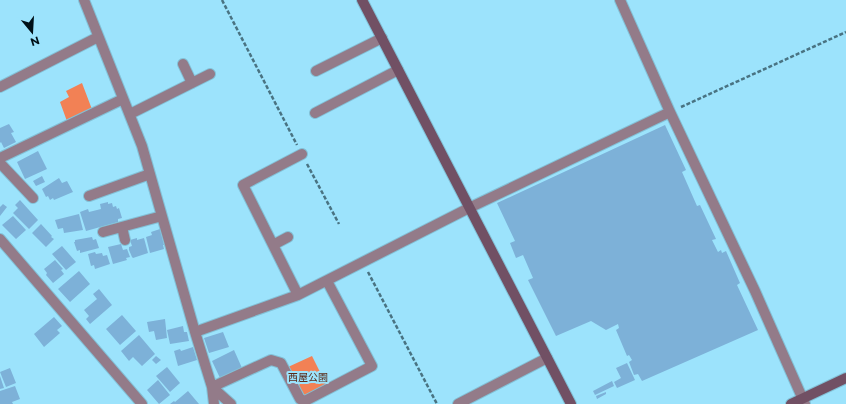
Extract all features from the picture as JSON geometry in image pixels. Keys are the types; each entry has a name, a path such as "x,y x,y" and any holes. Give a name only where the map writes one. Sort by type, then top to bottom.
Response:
{"street":[{"path":"84,0 142,146 212,387 214,404"},
{"path":"362,0 571,404"},
{"path":"620,0 670,112 755,291 804,401"},
{"path":"0,86 98,37"},
{"path":"316,71 382,38"},
{"path":"183,64 192,83"},
{"path":"315,113 398,70"},
{"path":"130,114 210,74"},
{"path":"0,158 123,99"},
{"path":"195,332 298,295 469,208 670,112"},
{"path":"298,295 243,185 302,154"},
{"path":"0,163 33,198"},
{"path":"89,196 150,174"},
{"path":"103,232 162,216"},
{"path":"122,227 125,240"},
{"path":"273,245 288,237"},
{"path":"0,239 142,404"},
{"path":"212,387 271,360 281,364 300,399 305,401 372,366 328,281"},
{"path":"458,404 547,358"},
{"path":"791,404 804,401 846,378"},
{"path":"212,387 231,404"}],"path":[{"path":"222,0 339,224"},
{"path":"670,112 846,32"},
{"path":"363,263 437,404"}],"green space":[{"path":"82,83 93,112 68,124 60,102 69,97 66,91"},
{"name":"西屋公園","path":"312,356 327,386 307,396 300,393 288,367"}],"building":[{"path":"9,124 14,132 11,133 16,142 4,148 1,142 0,143 0,128"},
{"path":"665,125 686,170 682,172 697,206 700,205 716,239 712,240 718,252 721,250 722,253 726,251 740,283 737,285 758,330 642,381 638,374 634,375 629,362 632,360 629,355 627,356 616,330 619,328 618,324 606,330 591,321 556,336 528,280 533,278 523,255 516,258 510,243 515,241 497,203"},
{"path":"38,151 47,169 25,179 17,162"},
{"path":"42,176 45,182 36,186 33,181"},
{"path":"59,178 62,183 67,181 73,192 54,200 53,198 50,200 48,196 46,197 42,189"},
{"path":"20,200 38,220 29,229 13,213 18,208 15,205"},
{"path":"108,202 108,204 112,203 113,207 116,206 117,209 119,208 122,218 118,219 118,222 86,231 80,212 88,209 89,212 101,209 100,204"},
{"path":"3,204 7,207 0,216 0,207"},
{"path":"79,214 83,230 64,233 63,228 58,229 55,220"},
{"path":"13,216 26,230 16,239 2,225"},
{"path":"41,224 54,239 46,247 32,233"},
{"path":"160,229 164,249 150,253 146,237 152,235 151,232"},
{"path":"92,237 93,240 96,239 99,248 80,253 80,250 77,251 74,242 75,240"},
{"path":"137,238 137,240 144,238 148,253 133,258 129,250 129,247 132,246 130,240"},
{"path":"121,244 123,250 127,249 130,257 126,258 127,260 113,264 108,247"},
{"path":"62,246 76,262 66,270 52,254"},
{"path":"95,252 96,254 102,253 103,256 107,255 110,264 95,269 94,265 91,266 88,254"},
{"path":"55,260 63,269 61,270 64,274 53,283 46,275 47,273 44,269"},
{"path":"79,271 90,284 70,302 58,289"},
{"path":"99,289 112,305 90,324 86,319 89,316 84,310 97,299 93,294"},
{"path":"122,315 136,331 120,345 106,329"},
{"path":"54,317 62,326 57,330 60,333 44,347 34,334"},
{"path":"165,319 167,338 156,340 154,331 149,332 147,322"},
{"path":"183,326 184,332 187,332 189,341 170,344 167,330"},
{"path":"223,332 229,347 209,353 204,338"},
{"path":"139,335 155,354 142,366 133,357 129,361 121,351"},
{"path":"193,347 197,360 178,366 174,351 180,349 181,351"},
{"path":"234,350 242,368 220,378 212,361"},
{"path":"156,356 161,360 156,364 152,360"},
{"path":"627,363 635,380 617,388 614,382 621,378 616,368"},
{"path":"167,367 180,383 170,392 156,376"},
{"path":"10,368 16,383 6,387 0,372"},
{"path":"0,376 4,388 0,389"},
{"path":"158,380 170,395 159,404 147,390"},
{"path":"612,381 614,386 595,395 593,391"},
{"path":"15,386 20,399 12,402 13,404 0,404 0,391"},
{"path":"188,391 199,404 170,404 174,401 175,402"},
{"path":"606,392 606,394 597,399 596,396"}]}
